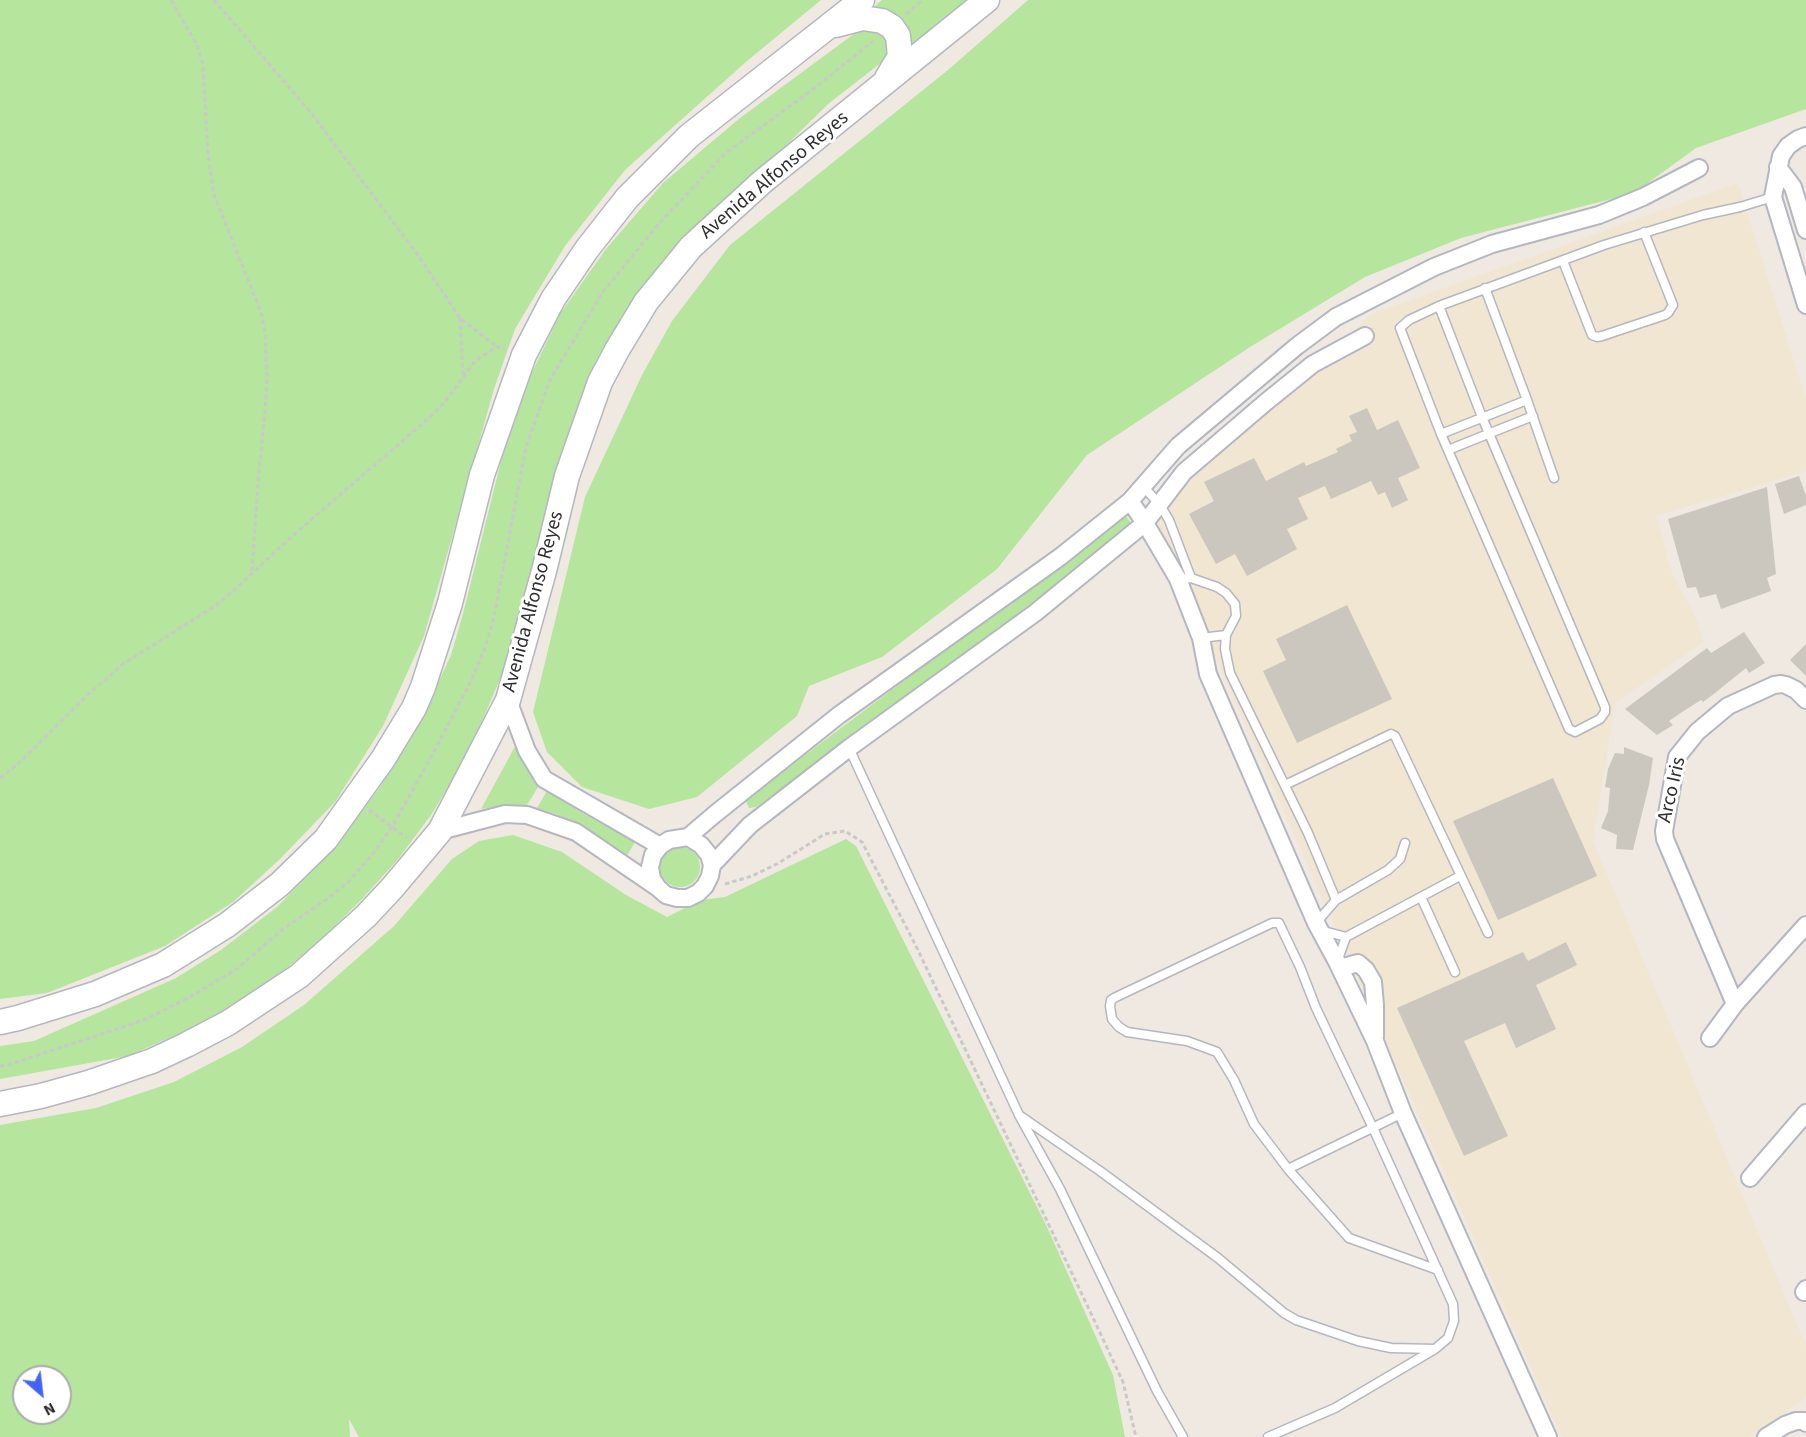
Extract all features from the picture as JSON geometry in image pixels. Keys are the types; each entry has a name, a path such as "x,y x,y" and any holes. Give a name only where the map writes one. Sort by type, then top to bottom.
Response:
{"main road":[{"path":"0,1022 95,994 163,965 227,925 280,884 326,839 383,759 414,708 423,687 450,603 482,475 524,355 553,299 586,249 627,198 689,136 862,0"},
{"name":"Avenida Alfonso Reyes","path":"0,1104 88,1083 152,1060 228,1023 299,976 366,916 393,887 440,831 508,700 544,571 567,476 600,382 646,302 691,247 762,183 987,0"},
{"path":"825,29 863,18 882,21 892,27 898,36 900,56 881,88"}],"street":[{"path":"1806,136 1788,146 1781,156 1773,197 1806,305"},
{"path":"658,888 652,879 650,867 653,855 660,846 669,840 688,837 839,715 1060,557 1130,501 1178,446 1297,346 1336,317 1434,267 1492,244 1599,215 1643,197 1699,168"},
{"path":"1778,168 1793,187 1806,230"},
{"path":"711,865 750,825 849,748 1035,613 1145,524 1184,472 1266,402 1313,364 1365,336"},
{"path":"1297,346 1313,364"},
{"path":"1130,501 1184,579 1201,638 1208,674 1318,927 1375,1041 1403,1113 1548,1437"},
{"name":"Arco Iris","path":"1735,1004 1665,839 1664,831 1677,758 1697,732 1728,706 1774,685 1786,685 1796,690 1806,700"},
{"path":"508,700 527,751 544,779 660,846"},
{"path":"440,831 505,814 527,816 576,832 666,895 677,898 688,898 698,893 710,876 709,855 702,845 688,837"},
{"path":"1710,1038 1735,1004 1806,924"},
{"path":"1339,965 1358,963 1366,970 1373,982 1375,1041"},
{"path":"1750,1178 1806,1113"},
{"path":"1766,1437 1796,1421 1806,1423"}],"lane":[{"path":"1439,306 1489,434 1605,707 1605,712 1600,719 1575,732 1569,729 1440,434 1400,328 1409,320 1439,306 1644,232 1773,197"},
{"path":"1563,261 1592,335 1602,336 1665,315 1673,305 1644,232"},
{"path":"1485,288 1554,478"},
{"path":"1440,434 1527,400"},
{"path":"1448,450 1533,416"},
{"path":"1143,486 1160,505 1169,520 1184,579 1217,587 1226,593 1235,604 1236,616 1226,634 1225,649 1230,673 1308,833 1336,900"},
{"path":"1201,638 1226,634"},
{"path":"1285,785 1393,735 1488,933"},
{"path":"849,748 1019,1115 1059,1189 1157,1391 1183,1437"},
{"path":"1405,843 1400,859 1388,870 1336,900 1318,927 1346,937 1460,876"},
{"path":"1421,897 1455,972"},
{"path":"1268,1437 1335,1408 1435,1349 1448,1338 1454,1321 1453,1304 1438,1270 1373,1128 1316,1008 1279,923 1272,923 1112,1000 1110,1010 1112,1019 1127,1032 1187,1041 1217,1052 1234,1080 1254,1124 1288,1169 1348,1238 1438,1270"},
{"path":"1339,965 1346,937"},
{"path":"1288,1169 1403,1113"},
{"path":"1019,1115 1218,1258 1284,1313 1296,1320 1358,1341 1391,1348 1435,1349"}],"path":[{"path":"171,0 197,45 203,65 208,155 214,195 261,312 265,333 267,376 252,573"},
{"path":"214,0 312,114 418,255 460,318 497,347 524,355"},
{"path":"0,1066 144,1020 190,997 238,968 283,928 327,899 348,882 371,856 392,826 469,685 494,617 526,447 550,380 603,293 661,221 726,153 812,90 923,0"},
{"path":"460,318 463,377"},
{"path":"0,778 19,763 123,664 215,606 430,417 444,403 476,360 497,347"},
{"path":"355,799 423,850"},
{"path":"698,893 752,876 777,864 825,834 845,831 862,842 915,944 1123,1383 1136,1437"}],"shaded area":[{"path":"1738,183 1806,400 1806,471 1656,516 1672,573 1697,620 1703,642 1615,703 1593,841 1806,1346 1806,1398 1748,1437 1562,1437 1156,524 1203,466 1372,314"}],"green space":[{"path":"0,0 821,0 747,61 625,170 565,246 515,329 494,389 424,636 383,726 335,802 280,859 233,902 165,946 47,993 0,999"},
{"path":"882,0 969,0 913,46 906,29 887,11 874,7"},
{"path":"1028,0 1806,0 1806,109 1696,148 1634,193 1461,238 1365,277 1250,347 1087,455 997,569 882,657 809,686 797,716 697,797 649,809 582,787 547,752 533,712 585,497 642,375 672,321 730,245 948,70"},
{"path":"862,28 872,29 887,36 891,51 886,59 828,104 760,171 610,338 579,402 504,670 466,758 431,815 399,858 326,935 287,968 242,1000 196,1026 128,1056 0,1079 0,1046 34,1041 176,978 221,950 277,907 331,852 378,790 423,715 451,655 506,441 528,381 560,314 606,249 663,183 740,118"},
{"path":"1125,515 1132,524 1049,592 756,807 749,808 746,801 748,798 1099,538"},
{"path":"518,741 540,784 527,805 481,809"},
{"path":"547,791 635,842 627,856 576,824 537,808"},
{"path":"513,835 562,852 626,895 667,917 701,900 725,897 846,839 856,846 1047,1227 1113,1375 1125,1437 359,1437 349,1419 350,1437 0,1437 0,1125 96,1108 174,1082 242,1047 304,1005 394,926 452,859 479,841"},
{"path":"680,847 688,848 694,853 699,859 699,875 694,881 688,886 680,887 672,886 666,881 661,875 660,867 661,859 666,853 672,848"}],"building":[{"path":"1367,408 1377,430 1398,420 1420,468 1398,478 1408,500 1392,508 1385,492 1378,495 1371,481 1331,499 1325,486 1298,498 1308,519 1287,529 1297,549 1247,576 1235,554 1216,564 1189,514 1214,501 1204,482 1254,458 1266,481 1304,462 1306,466 1338,452 1336,449 1352,441 1349,435 1357,432 1349,416"},
{"path":"1799,476 1806,496 1806,505 1784,514 1775,484"},
{"path":"1767,487 1776,574 1767,578 1771,591 1721,609 1716,594 1700,598 1696,587 1687,588 1668,519"},
{"path":"1347,605 1392,699 1297,743 1263,671 1286,660 1276,639"},
{"path":"1744,632 1765,663 1749,673 1746,668 1703,702 1701,700 1669,721 1673,725 1657,735 1625,709 1707,648 1711,653"},
{"path":"1806,644 1806,676 1790,660"},
{"path":"1624,747 1653,758 1649,785 1633,850 1616,849 1617,835 1601,828 1608,811 1610,788 1605,787 1608,769 1615,753 1624,754"},
{"path":"1553,778 1597,876 1498,920 1453,821"},
{"path":"1566,942 1577,965 1536,985 1556,1029 1516,1048 1505,1023 1464,1041 1508,1136 1464,1156 1397,1008 1523,952 1528,961"}]}
